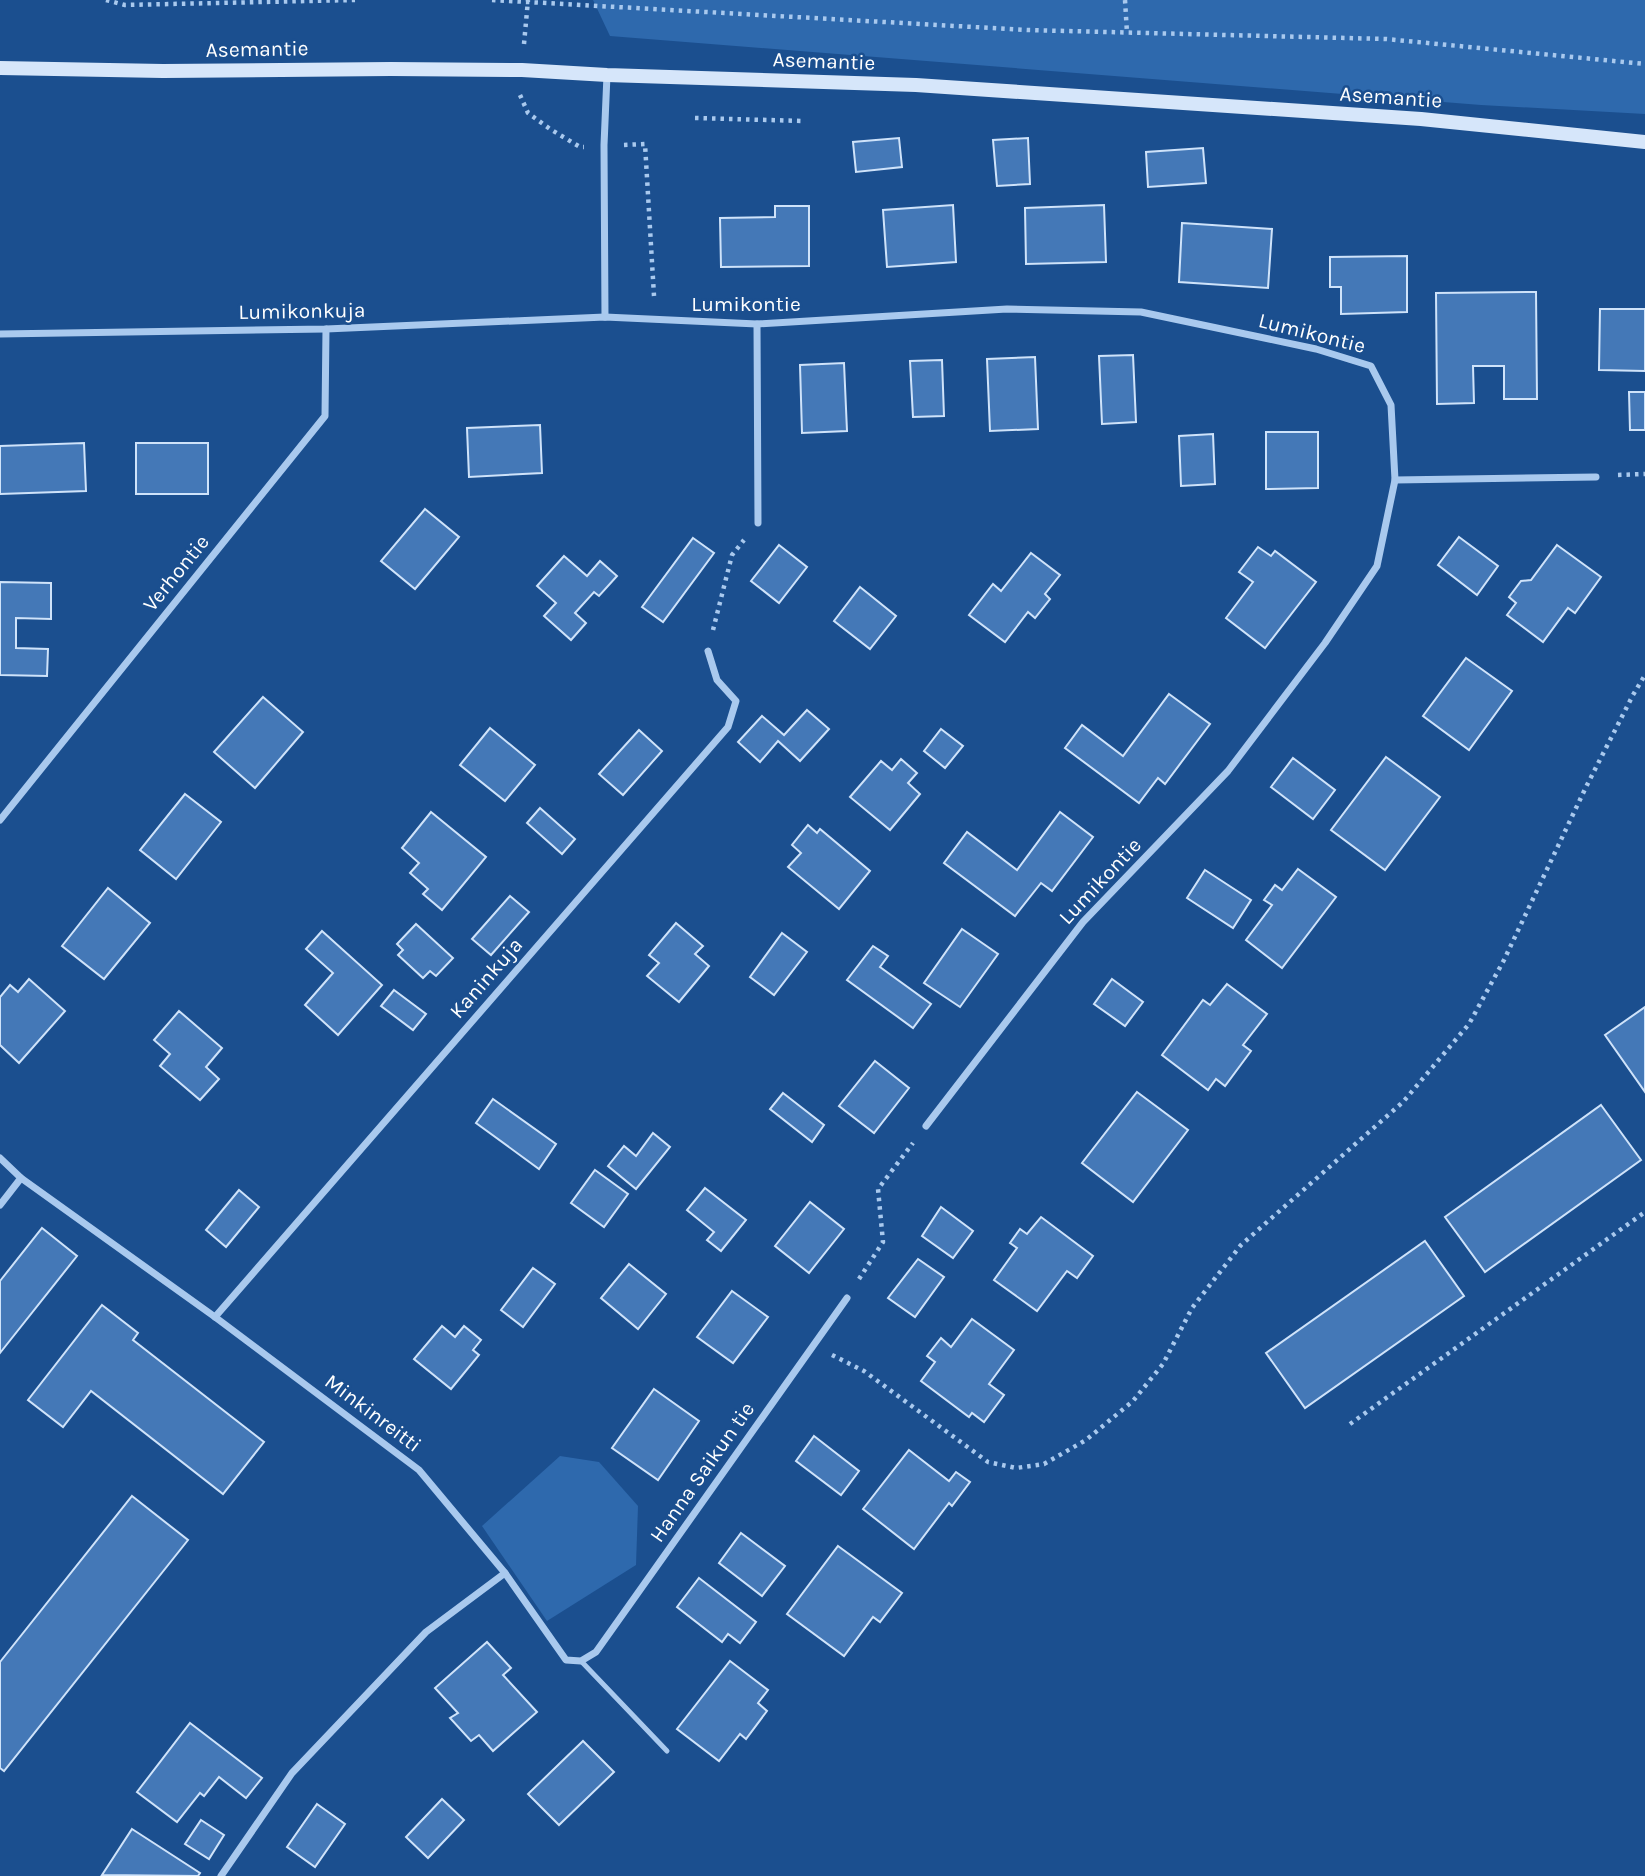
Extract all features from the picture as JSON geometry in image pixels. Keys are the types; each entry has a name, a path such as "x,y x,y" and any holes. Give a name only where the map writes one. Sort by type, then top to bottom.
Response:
{"main road":[{"name":"Asemantie","path":"0,68 163,71 522,70 916,85 1421,119 1645,142"}],"street":[{"path":"605,317 604,145 607,75"},
{"name":"Lumikontie","path":"605,317 757,324 1007,309 1141,312 1316,349 1371,366 1391,405 1395,480 1377,566 1325,643 1228,771 1083,922 926,1126"},
{"name":"Lumikonkuja","path":"0,334 326,329 605,317"},
{"path":"757,324 758,523"},
{"name":"Verhontie","path":"0,820 325,416 326,329"},
{"path":"1395,480 1596,477"},
{"name":"Kaninkuja","path":"215,1317 728,727 736,701 717,680 708,651"},
{"name":"Minkinreitti","path":"0,1158 21,1178 215,1317 419,1470 505,1573 566,1660 581,1661"},
{"path":"0,1205 21,1178"},
{"name":"Hanna Saikun tie","path":"581,1661 596,1652 847,1298"},
{"path":"221,1876 292,1773 426,1633 505,1573"}],"lane":[{"name":"Minkinreitti","path":"581,1661 667,1751"}],"path":[{"path":"106,0 125,5 355,0"},
{"path":"492,0 1027,30 1386,39 1645,64"},
{"path":"1125,0 1127,33"},
{"path":"695,118 804,121"},
{"path":"645,144 656,320"},
{"path":"708,651 732,555 758,523"},
{"path":"813,1345 864,1371 988,1462 1016,1468 1044,1464 1086,1440 1133,1401 1163,1364 1192,1308 1241,1245 1403,1102 1469,1024 1504,960 1586,787 1645,675"},
{"path":"847,1298 883,1242 878,1189 926,1126"},
{"path":"1350,1424 1645,1212"}],"shaded area":[{"path":"593,0 1645,0 1645,114 1481,105 610,36"},
{"path":"560,1456 599,1462 638,1506 636,1565 547,1621 482,1526"}],"building":[{"path":"899,138 902,167 856,172 853,142"},
{"path":"1028,138 1030,184 997,186 993,140"},
{"path":"1203,148 1206,183 1148,187 1146,152"},
{"path":"953,205 956,262 887,267 883,210"},
{"path":"1104,205 1106,262 1026,264 1025,208"},
{"path":"775,206 809,206 809,266 721,267 720,218 775,217"},
{"path":"1182,223 1272,229 1268,288 1179,282"},
{"path":"1407,256 1407,312 1341,314 1341,287 1330,287 1330,257"},
{"path":"1536,292 1537,399 1504,399 1504,366 1473,366 1474,403 1437,404 1436,293"},
{"path":"1600,309 1645,309 1645,371 1599,370"},
{"path":"1133,355 1136,422 1102,424 1099,356"},
{"path":"1035,357 1038,429 990,431 987,359"},
{"path":"942,360 944,416 913,417 910,361"},
{"path":"844,363 847,431 802,433 800,365"},
{"path":"1629,392 1645,392 1645,430 1630,430"},
{"path":"540,425 542,473 469,477 467,428"},
{"path":"1266,432 1318,432 1318,488 1266,489"},
{"path":"1213,434 1215,484 1181,486 1179,436"},
{"path":"84,443 86,491 0,494 0,446"},
{"path":"136,443 208,443 208,494 136,494"},
{"path":"425,509 459,537 415,589 381,561"},
{"path":"1459,537 1498,566 1477,595 1438,565"},
{"path":"693,538 714,553 663,622 642,607"},
{"path":"779,545 807,567 779,603 751,581"},
{"path":"1557,545 1601,577 1575,613 1568,608 1543,642 1507,615 1516,603 1509,597 1521,581 1531,580"},
{"path":"1258,547 1271,556 1275,551 1316,582 1265,648 1226,618 1253,582 1239,572"},
{"path":"1031,553 1060,575 1045,594 1050,599 1035,618 1028,612 1005,642 969,615 993,584 1001,591"},
{"path":"564,556 587,576 600,561 617,576 599,596 594,592 575,613 586,623 571,640 544,616 556,603 537,586"},
{"path":"0,582 51,583 51,619 16,618 16,648 48,649 47,676 0,675"},
{"path":"860,587 896,616 870,649 834,621"},
{"path":"1466,658 1512,691 1469,750 1423,716"},
{"path":"1169,694 1210,724 1165,784 1158,778 1139,803 1065,748 1082,725 1123,756"},
{"path":"263,697 303,732 255,788 214,752"},
{"path":"807,710 829,729 800,761 778,741 760,762 738,742 762,716 784,735"},
{"path":"490,728 535,765 505,801 460,765"},
{"path":"941,729 963,746 945,768 924,751"},
{"path":"639,730 662,751 623,795 599,774"},
{"path":"1386,757 1440,797 1385,870 1331,830"},
{"path":"1293,758 1335,790 1313,819 1271,787"},
{"path":"901,759 917,773 908,783 920,794 890,830 850,797 881,761 892,770"},
{"path":"185,794 221,822 176,879 140,850"},
{"path":"540,808 575,839 562,854 527,823"},
{"path":"431,812 486,857 442,910 423,894 428,889 410,873 419,863 402,848"},
{"path":"1060,812 1093,837 1052,891 1041,883 1015,916 944,863 967,832 1017,870"},
{"path":"808,825 817,833 820,829 870,871 839,909 788,867 801,853 792,845"},
{"path":"1298,869 1336,897 1282,968 1246,940 1272,905 1264,900 1275,885 1282,890"},
{"path":"1205,870 1251,900 1233,928 1187,898"},
{"path":"108,888 150,923 104,979 62,946"},
{"path":"510,896 529,912 491,955 472,939"},
{"path":"676,923 703,946 695,954 709,966 679,1002 647,976 659,963 649,955"},
{"path":"416,924 453,958 436,976 430,971 423,978 398,955 403,950 397,944"},
{"path":"962,929 998,954 960,1007 924,983"},
{"path":"322,931 382,985 338,1035 305,1005 333,973 306,949"},
{"path":"782,933 807,952 774,995 750,977"},
{"path":"873,946 888,956 880,967 931,1004 913,1028 847,980"},
{"path":"29,979 65,1011 19,1063 0,1045 0,997 10,985 18,992"},
{"path":"1112,979 1143,1002 1125,1026 1094,1004"},
{"path":"1227,984 1267,1014 1243,1045 1251,1051 1225,1086 1216,1079 1208,1090 1162,1055 1203,1000 1210,1005"},
{"path":"394,990 426,1014 413,1030 381,1006"},
{"path":"1645,1007 1645,1092 1605,1035"},
{"path":"179,1011 222,1048 206,1067 219,1079 200,1100 160,1066 170,1054 154,1040"},
{"path":"875,1061 909,1088 874,1133 839,1106"},
{"path":"1137,1092 1188,1130 1133,1202 1082,1163"},
{"path":"783,1093 824,1125 812,1142 770,1109"},
{"path":"493,1099 556,1144 539,1169 476,1123"},
{"path":"1601,1105 1641,1160 1485,1272 1445,1217"},
{"path":"653,1133 670,1147 636,1189 608,1166 624,1146 636,1156"},
{"path":"595,1170 628,1194 604,1227 571,1203"},
{"path":"705,1188 746,1220 721,1251 707,1240 714,1232 687,1210"},
{"path":"239,1190 259,1207 226,1247 206,1230"},
{"path":"810,1202 844,1229 809,1273 775,1246"},
{"path":"941,1207 973,1231 953,1258 922,1236"},
{"path":"1041,1217 1093,1256 1077,1278 1067,1271 1037,1311 994,1280 1017,1248 1010,1243 1020,1229 1027,1234"},
{"path":"42,1228 77,1256 0,1353 0,1281"},
{"path":"1425,1241 1464,1296 1305,1408 1266,1353"},
{"path":"918,1259 944,1277 915,1317 888,1298"},
{"path":"629,1264 666,1294 638,1329 601,1298"},
{"path":"533,1268 555,1284 523,1327 501,1310"},
{"path":"732,1291 768,1317 733,1363 697,1337"},
{"path":"102,1305 138,1333 133,1340 264,1442 223,1494 91,1391 63,1427 28,1400"},
{"path":"972,1319 1014,1350 989,1384 1004,1395 984,1422 972,1413 969,1417 921,1381 935,1362 927,1356 941,1338 951,1347"},
{"path":"442,1326 455,1337 464,1326 481,1340 473,1350 479,1355 451,1389 414,1359"},
{"path":"654,1389 699,1421 658,1480 612,1448"},
{"path":"814,1436 859,1471 841,1495 796,1461"},
{"path":"909,1450 949,1481 956,1472 970,1482 952,1506 949,1503 914,1549 863,1509"},
{"path":"132,1496 188,1540 4,1771 0,1768 0,1662"},
{"path":"741,1533 785,1566 762,1596 719,1563"},
{"path":"838,1546 902,1593 880,1622 873,1617 844,1656 787,1614"},
{"path":"699,1578 756,1622 740,1643 728,1634 722,1642 677,1607"},
{"path":"487,1642 511,1668 503,1675 537,1712 493,1751 479,1735 471,1741 450,1718 458,1713 435,1688"},
{"path":"730,1661 768,1690 758,1703 767,1711 746,1739 740,1734 719,1761 677,1729"},
{"path":"190,1723 262,1778 246,1798 219,1777 204,1796 200,1793 177,1822 137,1792"},
{"path":"583,1741 614,1772 559,1825 528,1794"},
{"path":"442,1799 464,1820 428,1858 406,1837"},
{"path":"317,1804 345,1824 315,1867 287,1847"},
{"path":"201,1820 224,1835 209,1859 185,1844"},
{"path":"132,1829 200,1873 198,1876 102,1875"}]}
